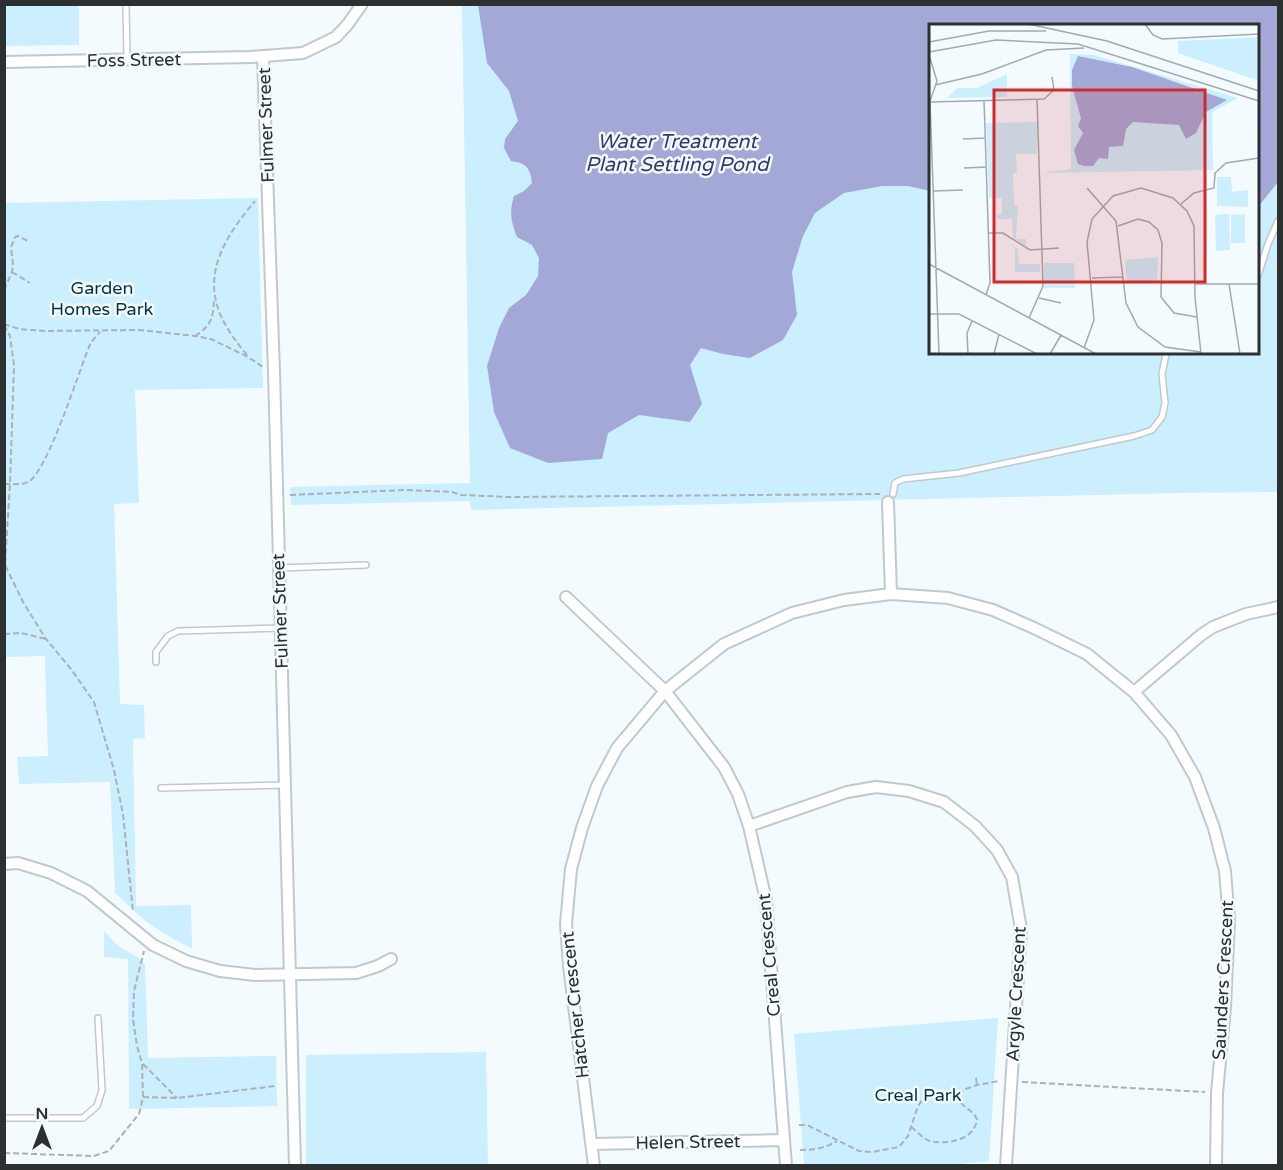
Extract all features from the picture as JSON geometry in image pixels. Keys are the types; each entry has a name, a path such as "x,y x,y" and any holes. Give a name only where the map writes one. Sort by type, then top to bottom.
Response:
{"street":[{"name":"Foss Street","path":"4,62 263,57 303,52 336,37 362,4"},
{"name":"Fulmer Street","path":"263,57 295,1166"},
{"path":"891,498 891,594"},
{"name":"Hatcher Crescent","path":"594,1166 569,966 566,924 572,869 582,828 597,786 617,748 665,691 724,644 792,613 844,600 891,594"},
{"name":"Saunders Crescent","path":"891,594 948,598 993,610 1087,654 1134,692 1171,735 1195,777 1214,828 1225,872 1229,921 1225,1007 1217,1092 1216,1166"},
{"name":"Creal Crescent","path":"566,597 665,691 724,767 738,794 749,826 766,900 786,1166"},
{"path":"1134,692 1213,627 1246,614 1278,606"},
{"name":"Argyle Crescent","path":"749,826 847,792 876,788 909,791 944,802 975,826 997,850 1012,877 1021,929 1006,1166"},
{"path":"4,864 18,863 51,873 87,891 153,945 186,961 220,971 255,975 356,973 392,959"},
{"name":"Helen Street","path":"592,1144 784,1140"}],"lane":[{"path":"126,4 127,60"},
{"path":"1259,270 1278,221"},
{"path":"891,498 895,483 903,479 959,473 1134,436 1152,430 1162,417 1164,403 1162,374 1167,354"},
{"path":"279,568 366,565"},
{"path":"156,662 156,652 168,636 178,631 281,628"},
{"path":"161,788 285,785"},
{"path":"4,1118 83,1118 97,1106 102,1090 98,1018"}],"path":[{"path":"195,336 208,328 214,314 215,271 222,248 236,224 256,200"},
{"path":"4,290 12,272 11,247 15,237 18,236 30,242"},
{"path":"12,272 30,283"},
{"path":"215,296 219,313 248,357"},
{"path":"4,324 19,329 44,331 138,330 195,336 212,339 260,365"},
{"path":"4,324 10,336 14,365 10,484 4,565 46,639 94,702 114,770 123,814 133,913"},
{"path":"4,484 27,483 36,476 64,414 90,344 101,331"},
{"path":"290,495 404,490 510,497 873,494"},
{"path":"4,634 21,633 46,639"},
{"path":"142,1063 177,1098"},
{"path":"976,1078 977,1085"},
{"path":"799,1125 807,1125 859,1151 872,1152 899,1147 908,1136 918,1106 925,1096 930,1094 957,1095 977,1085 1002,1080"},
{"path":"1022,1083 1203,1092"},
{"path":"143,1097 177,1098 275,1086"},
{"path":"911,1127 928,1141 963,1139 974,1130 977,1120 974,1113 958,1101 957,1095"},
{"path":"800,1150 823,1147 837,1141"}],"green space":[{"path":"4,5 79,5 79,45 5,46"},
{"path":"462,5 1278,5 1278,492 471,510 470,501 291,505 290,487 470,483"},
{"name":"Garden Homes Park","path":"258,198 263,388 135,390 139,503 114,504 120,704 144,705 145,738 133,739 136,906 191,905 192,948 150,924 115,892 110,782 19,784 17,757 48,756 45,656 5,657 5,203"},
{"path":"104,931 117,945 145,964 148,1058 276,1056 277,1106 129,1109 128,959 104,957"},
{"name":"Creal Park","path":"998,1018 989,1161 941,1166 804,1165 794,1034"},
{"path":"486,1052 488,1165 306,1165 306,1055"}],"water":[{"name":"Water Treatment Plant Settling Pond","path":"478,5 1278,5 1278,182 1259,206 1259,24 929,24 929,191 908,186 882,186 844,193 815,213 803,236 792,272 797,315 783,340 750,358 701,348 690,365 702,404 690,422 639,415 608,433 602,459 548,463 510,448 494,412 487,366 499,328 509,308 526,295 538,276 539,258 532,245 517,237 512,222 514,196 524,191 532,183 527,167 511,161 504,148 505,139 518,121 509,91 487,63"}]}
